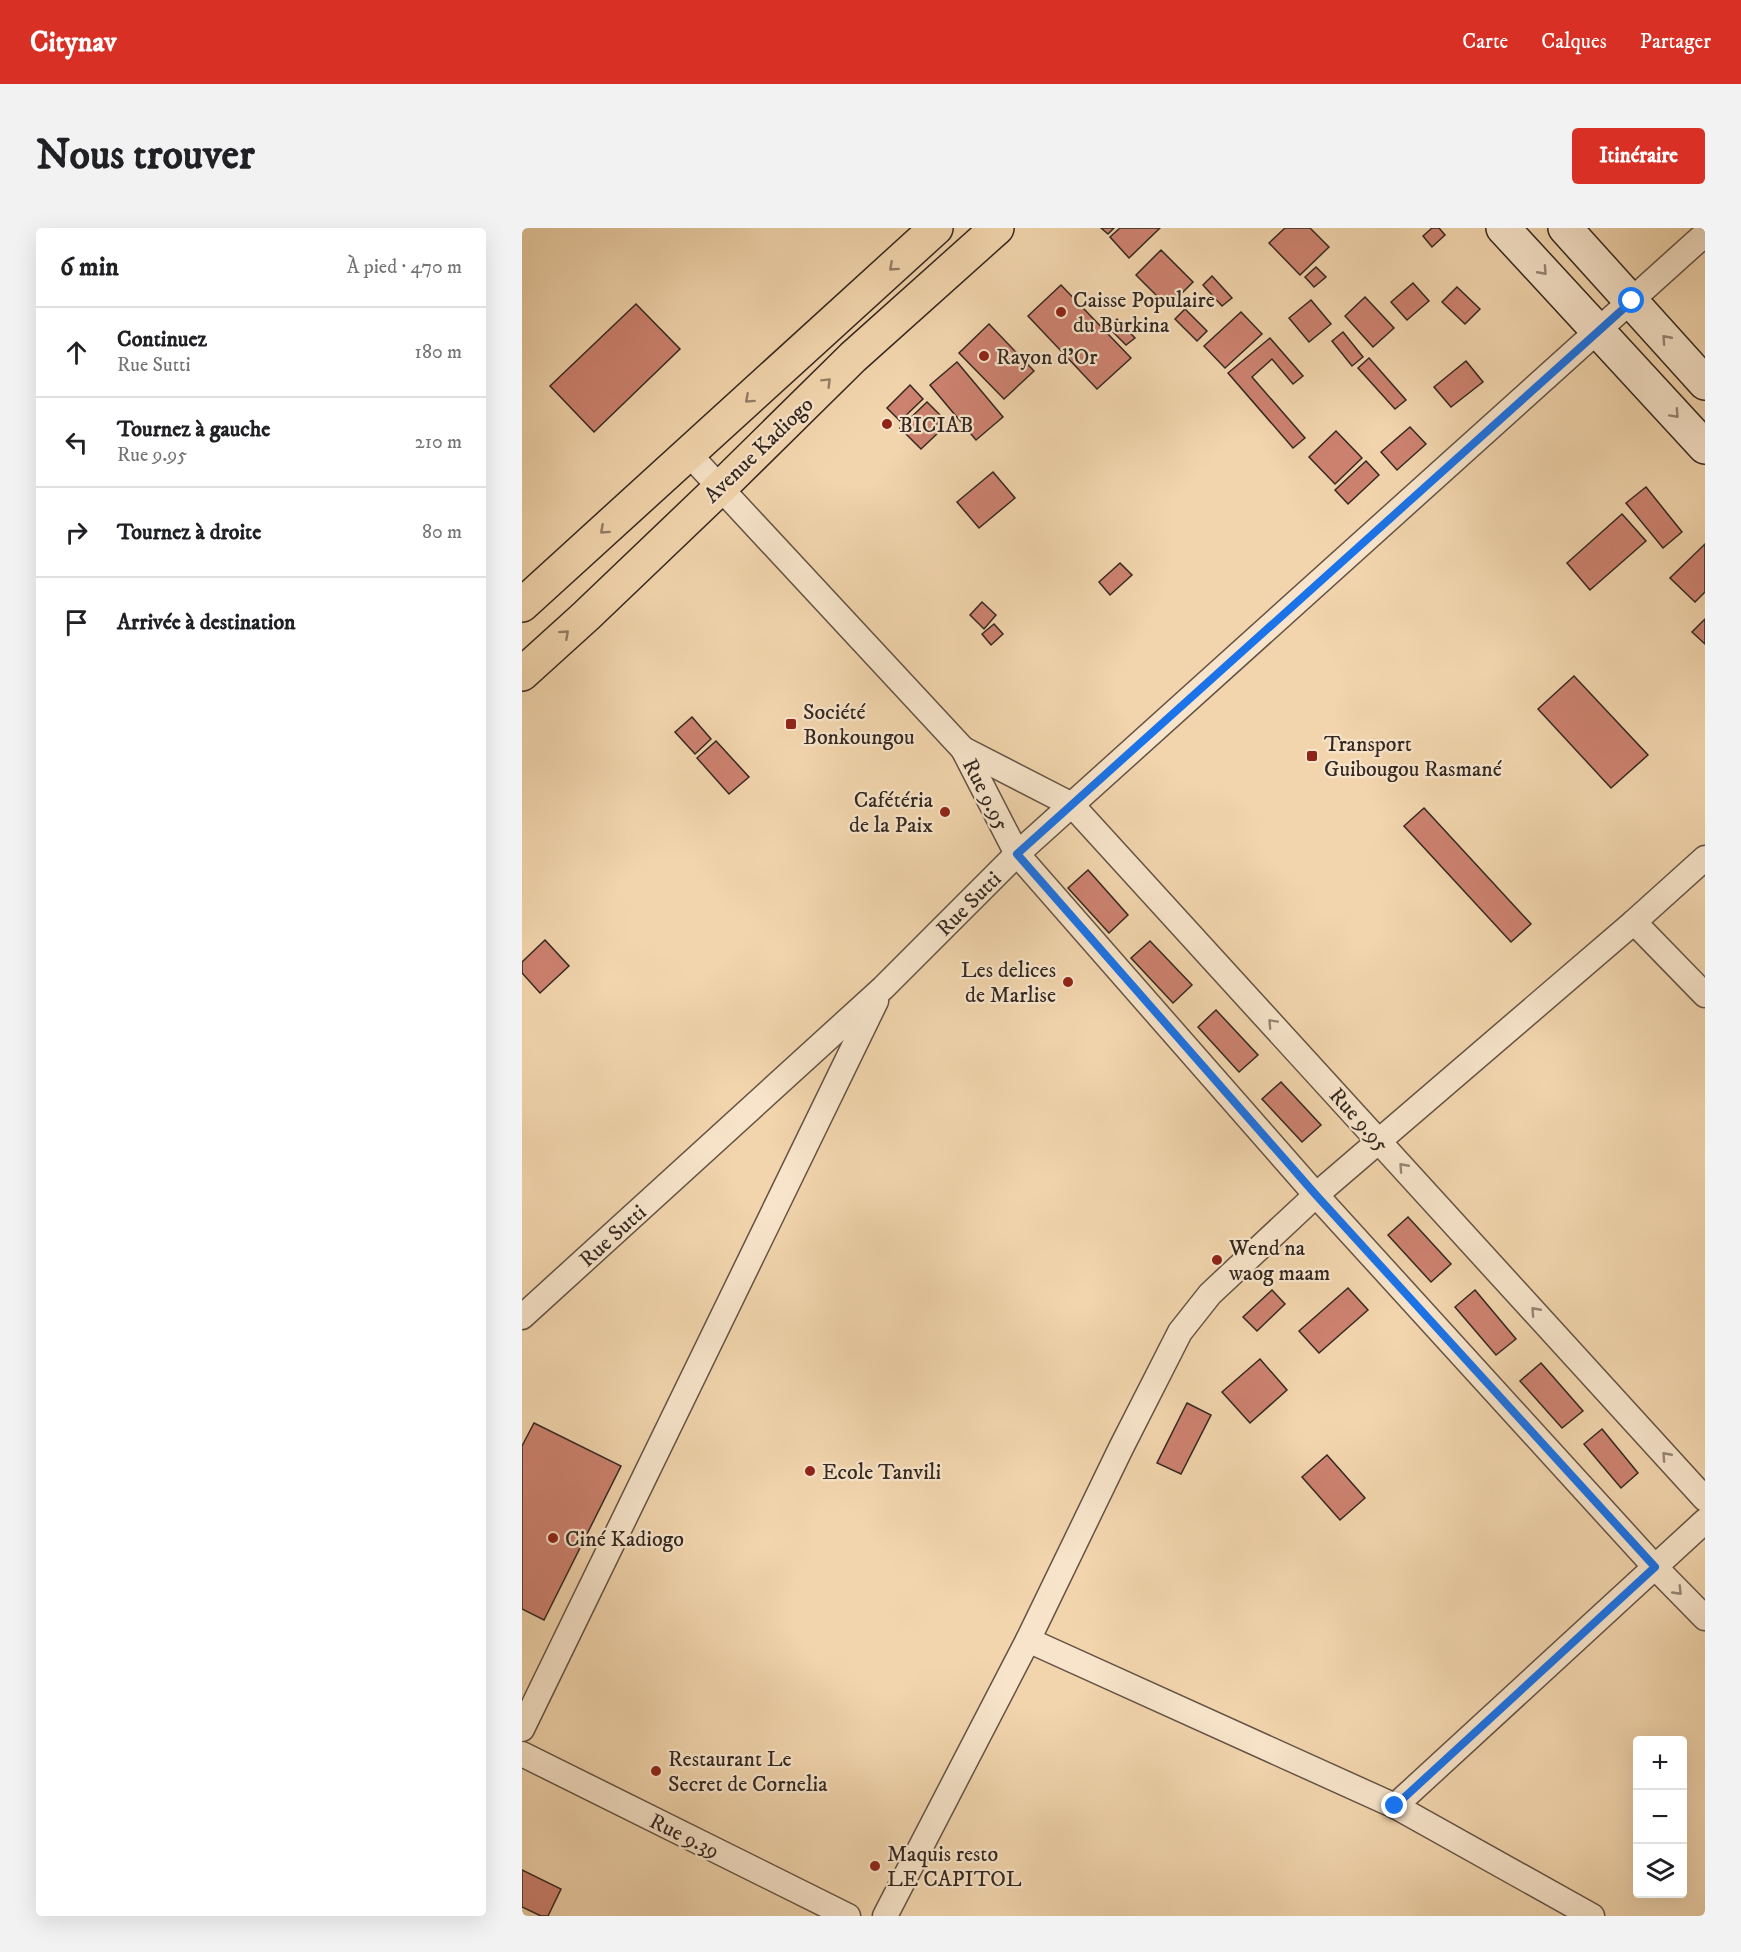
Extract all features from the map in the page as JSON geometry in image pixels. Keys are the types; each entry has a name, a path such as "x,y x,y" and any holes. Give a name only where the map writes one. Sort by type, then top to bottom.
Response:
{"highway":[{"name":"Avenue Kadiogo","path":"522,604 936,228"},
{"name":"Avenue Kadiogo","path":"522,674 721,487 853,357 997,228"}],"street":[{"path":"1503,228 1705,447"},
{"path":"1565,228 1705,383"},
{"name":"Rue Sutti","path":"522,1317 883,988 1017,854 1705,234"},
{"name":"Rue 9.95","path":"688,453 963,749 1017,854 1316,1195 1655,1567 1705,1618"},
{"name":"Rue 9.95","path":"963,749 1072,805 1705,1499"},
{"path":"885,1916 1028,1640 1180,1332 1210,1294 1316,1195 1634,922 1705,858"},
{"path":"1634,922 1705,995"},
{"path":"522,1729 883,988"},
{"path":"1395,1806 1705,1521"},
{"path":"1028,1640 1395,1806 1592,1916"},
{"name":"Rue 9.39","path":"522,1754 848,1916"}],"building":[{"path":"1101,228 1114,228 1108,234"},
{"path":"1120,228 1160,228 1129,258 1110,237"},
{"path":"1285,228 1310,228 1329,247 1300,275 1269,243"},
{"path":"1432,228 1439,228 1445,235 1432,247 1423,236"},
{"path":"1161,250 1193,282 1168,307 1136,275"},
{"path":"1316,267 1326,277 1314,287 1305,277"},
{"path":"1212,276 1232,298 1222,306 1203,285"},
{"path":"1413,283 1429,301 1407,320 1391,302"},
{"path":"1061,285 1131,358 1097,389 1028,316"},
{"path":"1457,287 1480,309 1465,324 1442,302"},
{"path":"1365,297 1394,328 1373,347 1345,316"},
{"path":"1311,300 1331,324 1309,342 1289,318"},
{"path":"636,304 680,349 594,432 550,386"},
{"path":"1185,309 1207,331 1197,341 1175,319"},
{"path":"1241,312 1262,334 1225,368 1204,346"},
{"path":"1117,319 1135,338 1126,345 1108,327"},
{"path":"989,324 1034,371 1004,399 959,353"},
{"path":"1343,332 1363,357 1352,366 1332,341"},
{"path":"1270,338 1303,376 1293,384 1272,359 1252,377 1305,438 1293,448 1228,373"},
{"path":"1369,358 1406,400 1395,409 1358,368"},
{"path":"1466,361 1483,382 1451,407 1434,387"},
{"path":"957,362 1003,417 976,440 930,385"},
{"path":"910,385 923,399 900,421 887,408"},
{"path":"927,402 943,418 934,427 939,432 921,449 900,428"},
{"path":"1410,427 1426,444 1397,470 1381,452"},
{"path":"1336,431 1362,458 1335,484 1309,457"},
{"path":"1366,461 1379,475 1348,504 1335,490"},
{"path":"993,472 1015,498 979,528 957,502"},
{"path":"1646,487 1682,532 1663,548 1626,503"},
{"path":"1622,514 1646,541 1590,590 1567,563"},
{"path":"1705,544 1705,592 1695,602 1670,578"},
{"path":"1120,563 1132,575 1110,595 1099,582"},
{"path":"982,602 996,615 984,629 970,615"},
{"path":"1705,619 1705,644 1692,632"},
{"path":"994,624 1003,634 991,645 982,634"},
{"path":"1574,676 1648,755 1611,788 1538,709"},
{"path":"692,717 711,739 695,754 675,732"},
{"path":"716,741 749,777 729,794 697,758"},
{"path":"1424,808 1531,924 1511,942 1404,826"},
{"path":"1088,870 1128,915 1109,933 1068,888"},
{"path":"545,940 569,966 540,993 522,973 522,962"},
{"path":"1150,941 1192,985 1173,1003 1131,958"},
{"path":"1216,1010 1258,1055 1239,1072 1198,1027"},
{"path":"1281,1082 1321,1125 1302,1142 1262,1099"},
{"path":"1408,1217 1451,1264 1431,1282 1388,1235"},
{"path":"1348,1288 1368,1310 1319,1353 1299,1331"},
{"path":"1272,1290 1285,1304 1257,1331 1243,1317"},
{"path":"1475,1290 1516,1339 1496,1355 1455,1307"},
{"path":"1260,1359 1287,1390 1250,1423 1222,1392"},
{"path":"1541,1363 1583,1411 1562,1428 1520,1381"},
{"path":"1187,1403 1211,1415 1181,1474 1157,1463"},
{"name":"Ciné Kadiogo","path":"534,1423 621,1466 544,1620 522,1609 522,1446"},
{"path":"1602,1429 1638,1473 1621,1488 1584,1444"},
{"path":"1327,1455 1365,1498 1340,1520 1302,1477"},
{"path":"522,1870 561,1889 548,1916 541,1916 522,1907"}],"place":[{"name":"Caisse Populaire du Burkina","path":"1061,312"},
{"name":"Rayon d'Or","path":"984,356"},
{"name":"BICIAB","path":"887,424"},
{"name":"Société Bonkoungou","path":"791,724"},
{"name":"Transport Guibougou Rasmané","path":"1312,756"},
{"name":"Cafétéria de la Paix","path":"945,812"},
{"name":"Les delices de Marlise","path":"1068,982"},
{"name":"Wend na waog maam","path":"1217,1260"},
{"name":"Ecole Tanvili","path":"810,1471"},
{"name":"Ciné Kadiogo","path":"553,1538"},
{"name":"Restaurant Le Secret de Cornelia","path":"656,1771"},
{"name":"Maquis resto LE CAPITOL","path":"875,1866"}],"route":[{"path":"1395,1806 1655,1567 1316,1195 1017,854 1632,301"}]}
